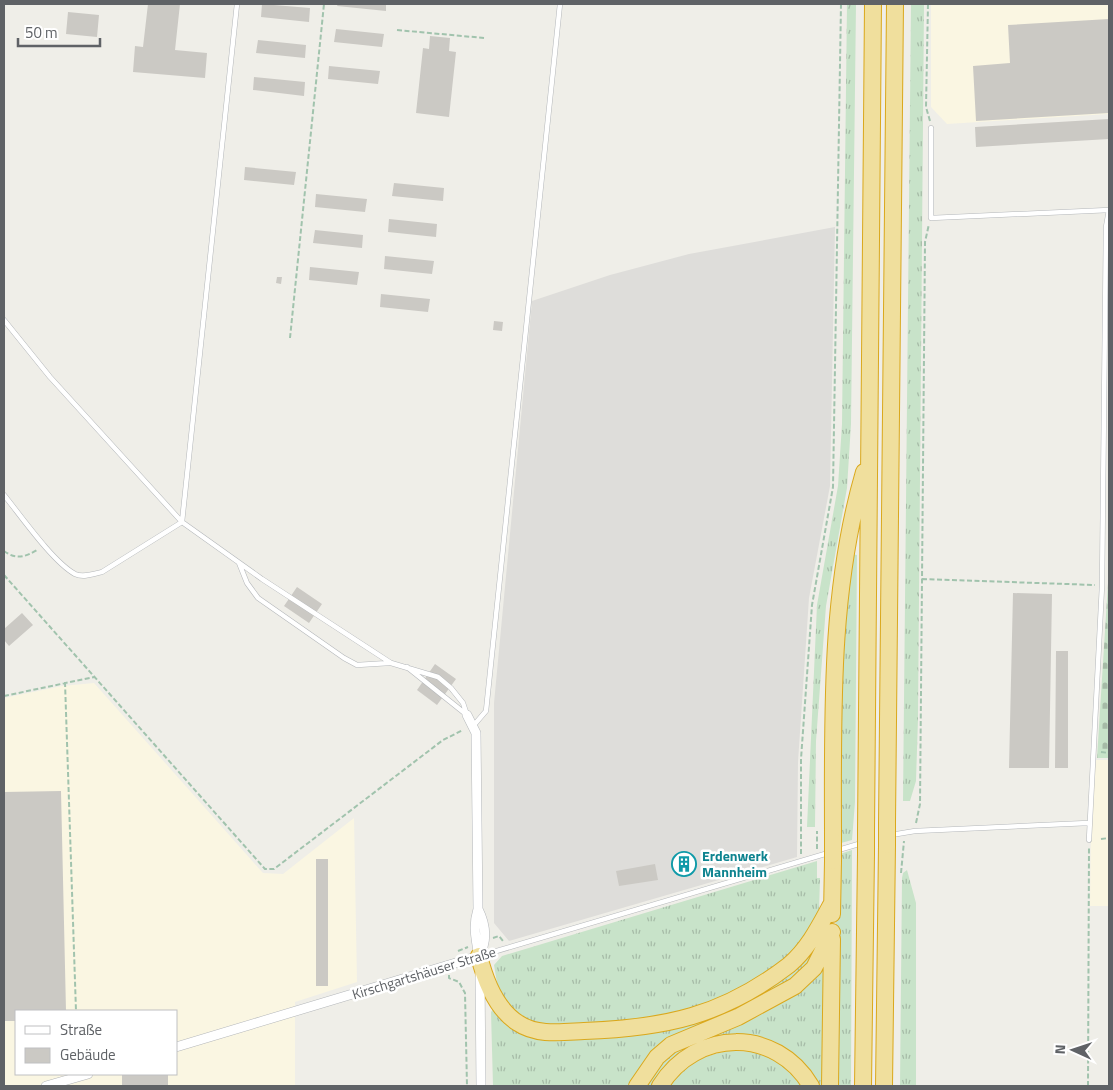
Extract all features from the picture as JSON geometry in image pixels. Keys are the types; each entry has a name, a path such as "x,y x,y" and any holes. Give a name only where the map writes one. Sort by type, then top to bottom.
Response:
{"highway":[{"path":"873,4 869,453 880,835 884,1086"},
{"path":"863,1086 866,854 880,835 895,4"},
{"path":"830,1086 833,862 832,670 836,622 856,498 869,453"},
{"path":"479,956 486,981 498,1002 512,1019 528,1028 556,1032 650,1027 702,1014 774,976 802,952 832,903"},
{"path":"637,1086 657,1057 671,1045 738,1017 794,986 814,968 832,932"},
{"path":"660,1086 674,1068 694,1053 710,1046 736,1042 756,1044 778,1053 799,1070 811,1086"}],"street":[{"path":"467,715 474,725 476,733 478,910 475,926 475,944 479,956 481,1086"},
{"name":"Kirschgartshäuser Straße","path":"178,1046 479,956"},
{"path":"51,1086 85,1075"}],"lane":[{"path":"182,522 237,4"},
{"path":"474,725 486,711 560,4"},
{"path":"931,128 931,218 1096,209 1109,210 1106,227 1102,586 1088,823 1089,840"},
{"path":"4,320 50,377 182,522 238,562 391,663"},
{"path":"4,495 58,560 76,575 88,576 102,572 182,522"},
{"path":"238,562 247,583 258,598 344,658 358,665 391,663 432,674 444,683 463,703 467,715"},
{"path":"406,666 467,715"},
{"name":"Kirschgartshäuser Straße","path":"479,956 801,861 880,835 915,830 1088,823"}],"path":[{"path":"290,338 324,4"},
{"path":"801,861 801,759 812,605 833,487 841,4"},
{"path":"928,4 926,107 931,128"},
{"path":"397,30 484,38"},
{"path":"915,830 920,804 925,242 931,218"},
{"path":"4,551 10,555 24,557 46,545"},
{"path":"4,575 266,869 274,869 443,740 474,725"},
{"path":"922,579 1102,586"},
{"path":"4,696 95,676"},
{"path":"65,682 76,1010"},
{"path":"1101,753 1109,753"},
{"path":"817,831 817,856"},
{"path":"901,873 905,832"},
{"path":"1101,839 1109,838"},
{"path":"1088,1086 1089,840"},
{"path":"447,966 449,978 460,982 465,993 467,1086"}],"shaded area":[{"path":"931,4 1109,4 1109,114 947,124 931,107"},
{"name":"Erdenwerk Mannheim","path":"835,227 830,486 809,598 798,762 797,857 509,941 494,923 494,703 532,301 610,275 689,254"},
{"path":"94,683 263,873 283,874 354,818 357,982 295,1002 295,1086 4,1086 4,698 62,686"},
{"path":"1096,760 1109,760 1109,906 1090,906 1091,822"}],"green space":[{"path":"847,4 856,4 851,424 847,488 826,606 816,741 815,827 807,827 817,605 838,486 842,424"},
{"path":"911,4 924,4 918,719 916,781 910,801 903,801"},
{"path":"1109,502 1109,758 1097,758 1108,583"},
{"path":"852,554 857,555 855,802 852,840 841,843 837,710"},
{"path":"852,850 851,1086 835,1086 836,874 840,854"},
{"path":"817,861 817,878 820,878 819,912 794,955 721,1000 663,1020 537,1025 514,1014 498,989 494,965 502,956"},
{"path":"907,870 916,903 916,1086 900,1086 902,878 903,873"},
{"path":"812,951 810,963 790,983 708,1024 630,1086 493,1086 491,1012 494,1008 512,1025 657,1031"},
{"path":"825,966 823,1086 817,1086 813,1078 736,1037 655,1086 645,1086 663,1061 682,1045 798,992 813,981"},
{"path":"726,1051 760,1053 776,1058 792,1069 804,1086 666,1086 693,1063"}],"building":[{"path":"148,4 180,4 175,50 207,53 205,78 133,72 135,46 143,47"},
{"path":"262,4 310,8 309,22 261,17"},
{"path":"338,4 386,4 386,11 337,6"},
{"path":"68,12 99,15 97,37 66,34"},
{"path":"1109,19 1109,113 976,121 973,66 1010,63 1008,25"},
{"path":"336,29 384,34 382,47 334,42"},
{"path":"430,36 450,38 449,51 456,52 449,117 416,113 423,48 429,49"},
{"path":"258,40 306,45 305,58 256,53"},
{"path":"329,66 380,71 378,84 328,79"},
{"path":"254,77 305,82 304,96 253,90"},
{"path":"1109,119 1109,139 976,147 975,127"},
{"path":"245,167 296,172 294,185 244,180"},
{"path":"394,183 444,188 443,201 392,196"},
{"path":"316,194 367,199 365,212 315,207"},
{"path":"389,219 437,224 436,237 388,232"},
{"path":"315,230 363,235 362,248 313,243"},
{"path":"385,256 434,261 432,274 384,269"},
{"path":"310,267 359,272 357,285 309,280"},
{"path":"277,277 282,277 281,284 276,283"},
{"path":"381,294 430,299 428,312 380,307"},
{"path":"494,321 503,322 502,331 493,330"},
{"path":"297,587 322,604 309,623 284,606"},
{"path":"1013,593 1052,594 1049,768 1009,768"},
{"path":"22,613 33,625 9,646 4,640 4,629"},
{"path":"1056,651 1068,651 1068,768 1055,768"},
{"path":"435,664 456,679 437,705 417,690"},
{"path":"61,791 66,1010 15,1010 15,1021 5,1021 4,792"},
{"name":"Erdenwerk Mannheim","path":"677,856 691,857 690,871 676,871"},
{"path":"316,859 328,859 328,986 316,986"},
{"path":"655,864 658,880 619,886 616,871"},
{"path":"122,1075 168,1075 168,1086 122,1086"}],"place":[{"name":"Erdenwerk Mannheim","path":"684,864"}]}
